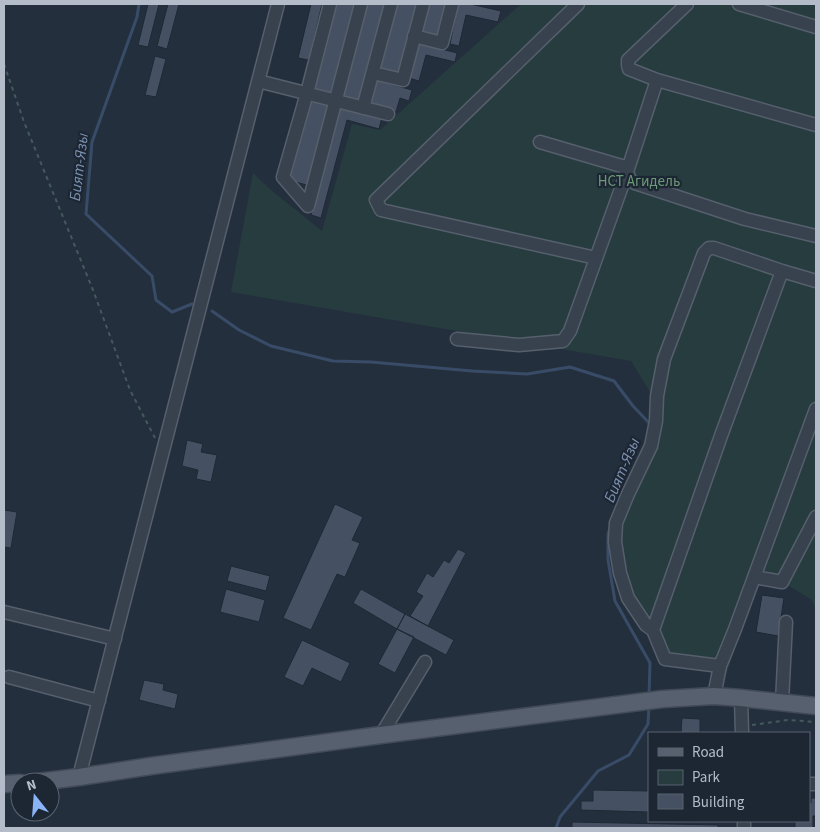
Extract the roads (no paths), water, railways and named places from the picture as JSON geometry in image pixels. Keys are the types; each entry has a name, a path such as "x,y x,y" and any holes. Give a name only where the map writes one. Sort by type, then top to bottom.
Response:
{"main road":[{"path":"60,779 381,735 663,699 714,696 816,706"}],"street":[{"path":"79,777 278,4"},
{"path":"330,4 283,177 308,206 361,4"},
{"path":"363,108 391,4"},
{"path":"373,73 403,80 423,4"},
{"path":"414,36 442,43 452,4"},
{"path":"578,4 376,200 381,210 596,258"},
{"path":"687,4 628,60 630,70 657,80 816,125"},
{"path":"739,4 816,27"},
{"path":"456,339 519,345 563,341 570,331 627,172 657,80"},
{"path":"258,81 388,114"},
{"path":"540,142 625,167 630,180 635,183 746,219 816,236"},
{"path":"720,666 665,659 653,630 646,625 628,598 620,573 615,542 616,523 651,446 664,359 704,254 709,248 714,248 816,281"},
{"path":"653,630 722,433 782,271"},
{"path":"714,696 720,666 816,409"},
{"path":"754,577 782,582 816,517"},
{"path":"4,612 115,639"},
{"path":"782,702 786,622"},
{"path":"381,735 425,662"},
{"path":"9,677 99,700"},
{"path":"741,698 742,730"}],"waterway":[{"name":"Бият-Язы","path":"139,4 137,17 92,142 86,214 152,276 156,300 172,312 192,304"},
{"name":"Бият-Язы","path":"212,311 239,330 271,346 333,361 371,362 527,374 570,367 614,381 633,406 652,426"},
{"name":"Бият-Язы","path":"610,528 608,534 608,560 615,601 650,663 649,696"},
{"name":"Бият-Язы","path":"556,828 560,817 598,771 629,755 648,724 649,705"}],"park label":[{"name":"НСТ Агидель","path":"639,181"}]}
